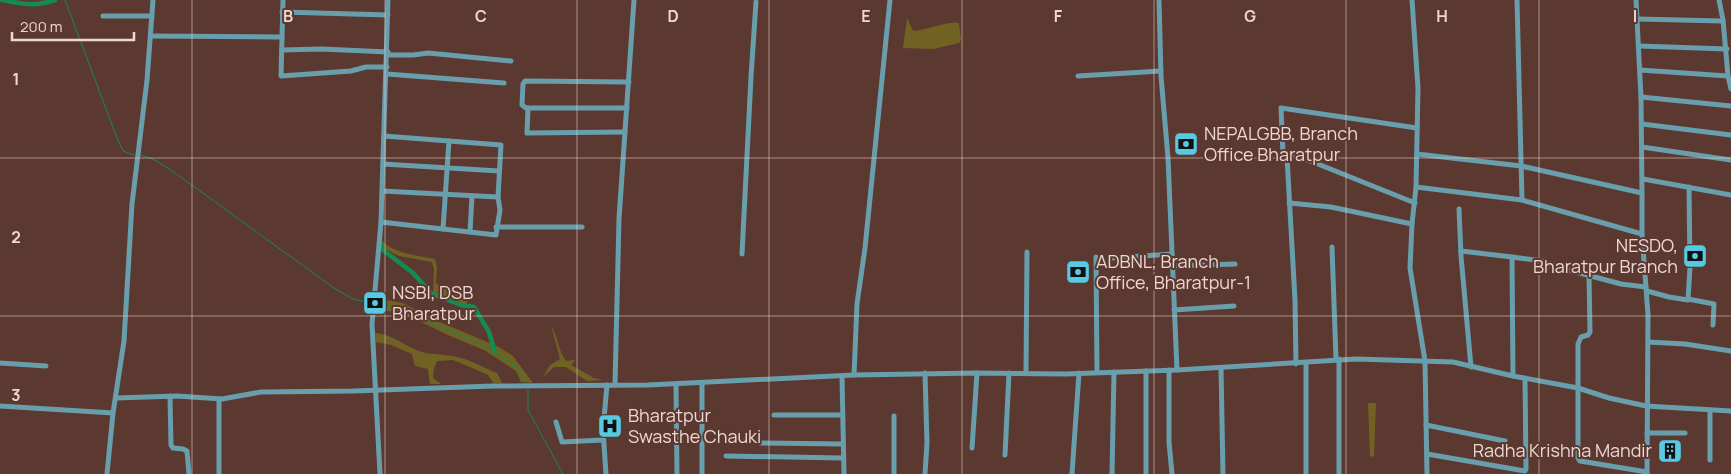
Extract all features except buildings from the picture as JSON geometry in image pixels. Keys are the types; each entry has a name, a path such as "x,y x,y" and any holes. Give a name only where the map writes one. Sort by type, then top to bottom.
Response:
{"street":[{"path":"107,474 113,413 124,341 132,204 151,36 153,0"},
{"path":"283,0 281,76 351,71 366,67 387,67"},
{"path":"380,474 372,324 381,222 388,53 388,0"},
{"path":"615,385 619,218 634,0"},
{"path":"854,375 857,304 865,248 890,0"},
{"path":"1159,0 1177,370"},
{"path":"1412,0 1418,88 1416,186 1410,268 1425,361 1427,474"},
{"path":"1517,0 1522,200"},
{"path":"1589,275 1590,332 1578,340 1578,458 1580,461 1647,473 1646,406 1648,342 1642,234 1642,124 1636,0"},
{"path":"1719,0 1731,89"},
{"path":"742,254 756,2"},
{"path":"282,12 388,15"},
{"path":"103,16 152,16"},
{"path":"1638,19 1723,20 1731,18"},
{"path":"151,36 282,38"},
{"path":"1639,46 1727,49"},
{"path":"282,50 322,49 413,55 428,53 511,61"},
{"path":"1640,70 1728,76"},
{"path":"1078,76 1161,71"},
{"path":"387,74 504,83"},
{"path":"627,108 528,108 522,105 523,84 525,81 629,82"},
{"path":"1641,97 1731,106"},
{"path":"528,108 527,132 625,132"},
{"path":"1296,364 1295,300 1287,157 1283,154 1281,108 1417,128"},
{"path":"1642,124 1731,135"},
{"path":"381,222 496,235 500,210 498,197 501,145 384,136"},
{"path":"443,229 449,141"},
{"path":"1642,148 1731,160"},
{"path":"1287,157 1289,154 1308,160 1414,203"},
{"path":"1417,154 1521,166 1642,193"},
{"path":"383,164 499,171"},
{"path":"1642,179 1731,195"},
{"path":"1416,186 1522,200 1642,234"},
{"path":"1688,299 1689,187"},
{"path":"382,190 498,197"},
{"path":"470,232 472,196"},
{"path":"1289,203 1331,207 1412,224"},
{"path":"1459,209 1471,367"},
{"path":"496,227 582,227"},
{"path":"1332,247 1338,359 1339,474"},
{"path":"1461,251 1542,261 1561,268 1646,289 1669,297 1714,304 1713,325"},
{"path":"1026,374 1027,252"},
{"path":"1113,258 1172,254"},
{"path":"1096,256 1097,372"},
{"path":"1512,258 1513,376"},
{"path":"1172,266 1235,264"},
{"path":"1174,310 1234,306"},
{"path":"1648,342 1685,344 1731,351"},
{"path":"116,398 170,396 219,399 261,392 375,391 493,386 676,384 925,373 1026,374 1146,371 1296,364 1338,359 1453,362 1578,388 1609,398 1646,406 1731,411"},
{"path":"1306,362 1306,474"},
{"path":"0,363 46,366"},
{"path":"1221,368 1223,474"},
{"path":"1168,370 1169,442 1172,474"},
{"path":"1146,371 1146,474"},
{"path":"1112,474 1114,372"},
{"path":"924,474 927,443 925,373"},
{"path":"972,448 977,373"},
{"path":"1005,455 1009,373"},
{"path":"1072,474 1079,373"},
{"path":"842,376 841,415 844,474"},
{"path":"1427,454 1525,471 1525,378"},
{"path":"702,383 702,474"},
{"path":"676,384 677,474"},
{"path":"606,474 603,440 607,385"},
{"path":"170,396 171,445 173,448 186,451 189,474"},
{"path":"219,399 219,474"},
{"path":"0,406 113,413"},
{"path":"1710,410 1710,460"},
{"path":"774,415 841,415"},
{"path":"894,416 894,474"},
{"path":"556,422 562,442 603,440"},
{"path":"1426,425 1505,441"},
{"path":"1646,433 1685,433"},
{"path":"760,443 842,444"},
{"path":"726,456 842,458"}],"shaded area":[{"path":"907,18 913,31 948,23 959,23 961,40 959,43 933,49 903,48"},
{"path":"382,240 398,251 435,259 437,268 436,283 444,288 463,292 467,296 467,305 463,307 433,296 434,269 432,262 399,256 381,247"},
{"path":"376,298 403,303 435,320 499,347 513,356 533,383 521,382 516,371 484,350 409,316 375,308"},
{"path":"551,325 566,361 575,360 571,365 594,378 602,380 587,381 566,367 554,367 543,377 550,365 560,359"},
{"path":"375,333 393,338 422,352 467,360 497,373 502,383 493,383 488,375 453,360 437,361 433,378 441,384 430,384 428,369 415,366 412,354 391,345 376,342"},
{"path":"1368,403 1376,403 1374,457 1370,456"}],"waterway":[{"path":"2,0 22,4 35,4 55,0"},
{"path":"65,0 117,138 123,151 134,155"},
{"path":"140,155 153,159 171,170 334,288 353,299 371,303"},
{"path":"380,242 383,250 413,273 432,294 461,305 474,307 489,332 495,352"},
{"path":"380,304 408,311 482,344 511,362 525,381"},
{"path":"528,390 528,410 563,474"}],"place":[{"name":"NEPALGBB, Branch Office Bharatpur","path":"1186,144"},
{"name":"NESDO, Bharatpur Branch","path":"1695,256"},
{"name":"ADBNL, Branch Office, Bharatpur-1","path":"1078,272"},
{"name":"NSBI, DSB Bharatpur","path":"375,303"},
{"name":"Bharatpur Swasthe Chauki","path":"610,426"},
{"name":"Radha Krishna Mandir","path":"1670,451"}]}
